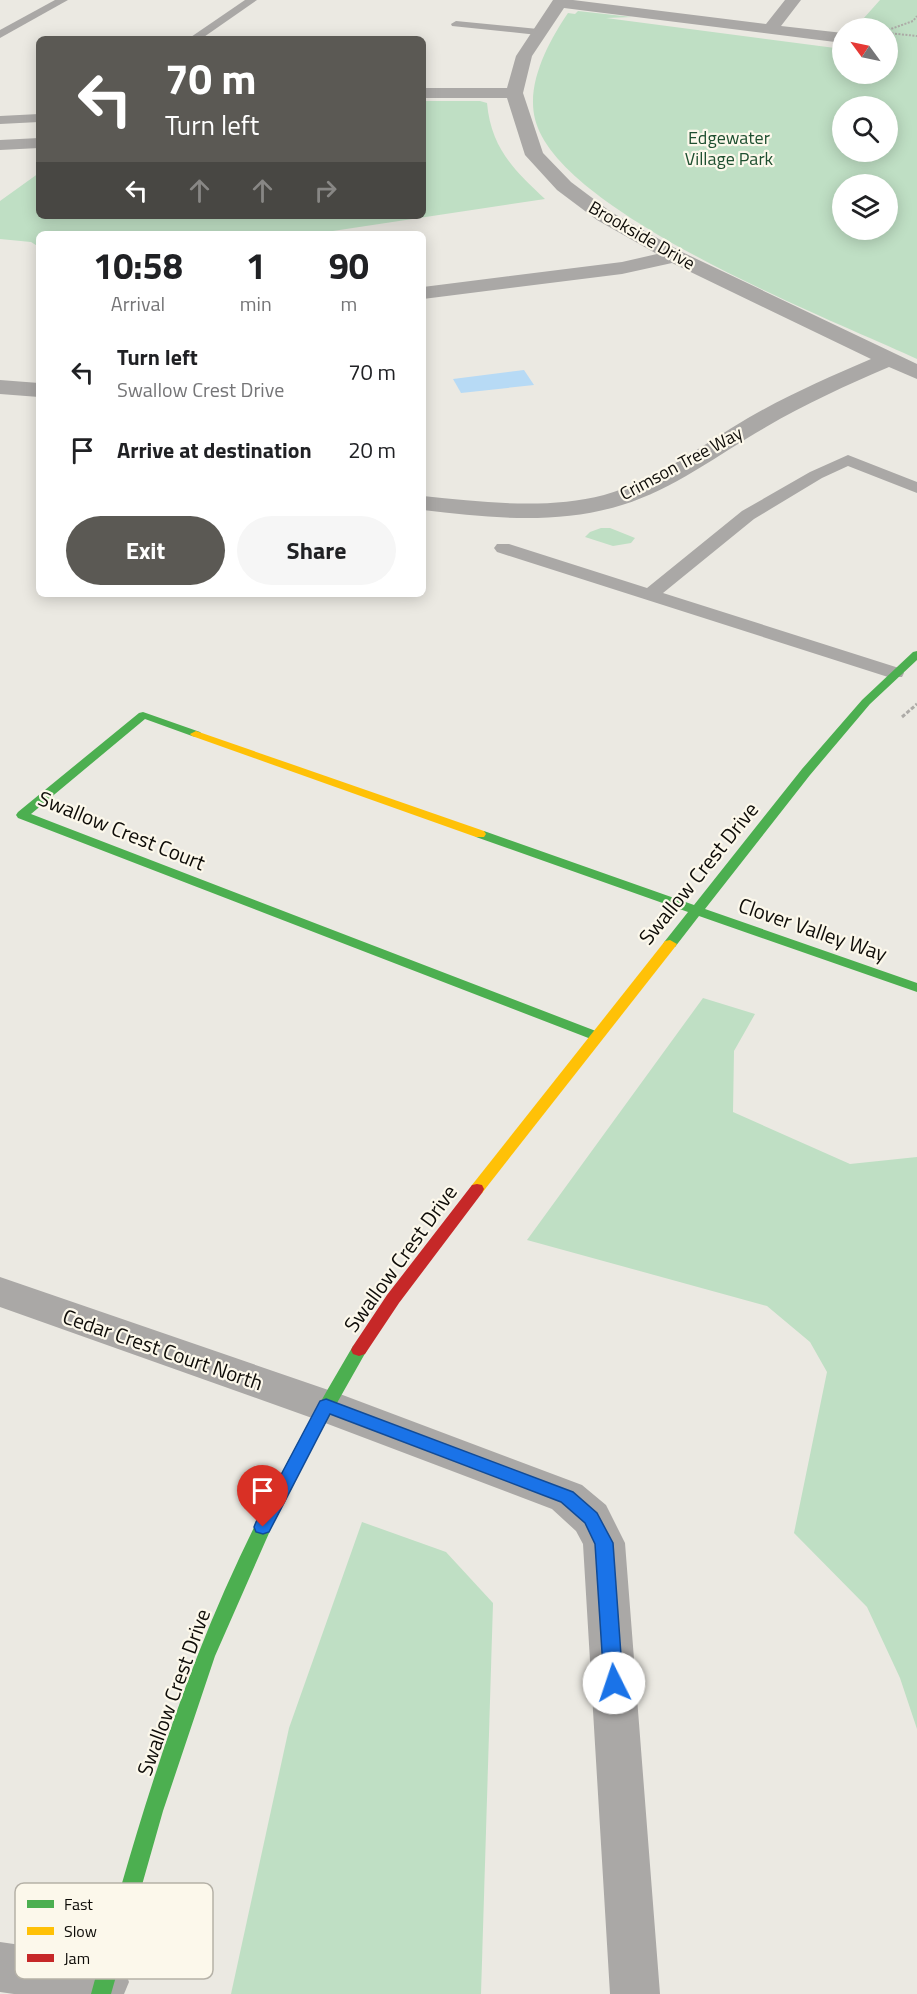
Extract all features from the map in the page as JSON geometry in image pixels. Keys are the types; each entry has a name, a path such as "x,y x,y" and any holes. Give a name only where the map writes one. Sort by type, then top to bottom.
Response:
{"street":[{"path":"770,29 793,0"},
{"path":"426,93 514,93 524,56 560,2 832,37"},
{"name":"Brookside Drive","path":"514,93 534,155 564,186 604,216 675,256 917,372"},
{"path":"0,145 36,143"},
{"path":"426,293 568,276 675,256"},
{"name":"Crimson Tree Way","path":"426,503 493,510 522,510 567,508 614,500 656,481 812,393 889,359"},
{"path":"0,387 36,390"},
{"name":"Swallow Crest Drive","path":"131,1883 189,1701 237,1582 280,1490 360,1349 393,1299 596,1036 837,733 895,673 917,654"},
{"name":"Swallow Crest Court","path":"596,1036 22,815 143,715 696,910"},
{"name":"Clover Valley Way","path":"696,910 917,988"},
{"name":"Cedar Crest Court North","path":"0,1292 326,1406 567,1497 591,1518 604,1543 635,1994"},
{"path":"0,1967 15,1970"},
{"path":"58,1979 102,1988"}],"lane":[{"path":"0,35 63,0"},
{"path":"198,36 252,0"},
{"path":"456,24 538,32"},
{"path":"0,120 36,118"},
{"path":"650,595 748,515 816,475 848,460 917,488"},
{"path":"503,548 895,673"}],"path":[{"path":"898,28 913,21 917,16"},
{"path":"898,33 917,36"},
{"path":"900,720 917,704"}],"green space":[{"name":"Edgewater Village Park","path":"880,0 917,0 917,359 764,290 643,226 592,191 554,155 535,119 533,105 536,77 541,63 568,13 575,14 578,11 632,17 606,18 832,48 832,84 898,84 898,18 864,18"},
{"path":"426,101 487,103 489,119 499,146 514,168 545,199 426,217"},
{"path":"36,175 36,219 412,219 333,231 36,231 36,245 31,242 0,239 0,201"},
{"path":"610,528 635,538 631,543 613,546 585,537 590,532"},
{"path":"703,998 755,1014 734,1051 733,1112 850,1164 917,1157 917,1729 900,1678 867,1607 794,1533 827,1372 810,1342 767,1306 527,1240"},
{"path":"362,1522 446,1552 493,1603 481,1994 231,1994 289,1728"}],"water":[{"path":"524,370 534,385 461,393 453,379"}],"traffic: fast":[{"path":"670,944 806,772 866,702 917,654"},
{"path":"196,734 143,715 22,815 596,1036"},
{"path":"480,834 917,988"},
{"path":"132,1883 189,1702 244,1566 287,1478 359,1350"},
{"path":"101,1994 105,1979"}],"traffic: slow":[{"path":"196,734 480,834"},
{"path":"477,1189 670,944"}],"traffic: jam":[{"path":"359,1350 393,1299 477,1189"}],"route":[{"path":"263,1527 280,1490 326,1406 567,1497 591,1518 604,1543 614,1683"}]}
